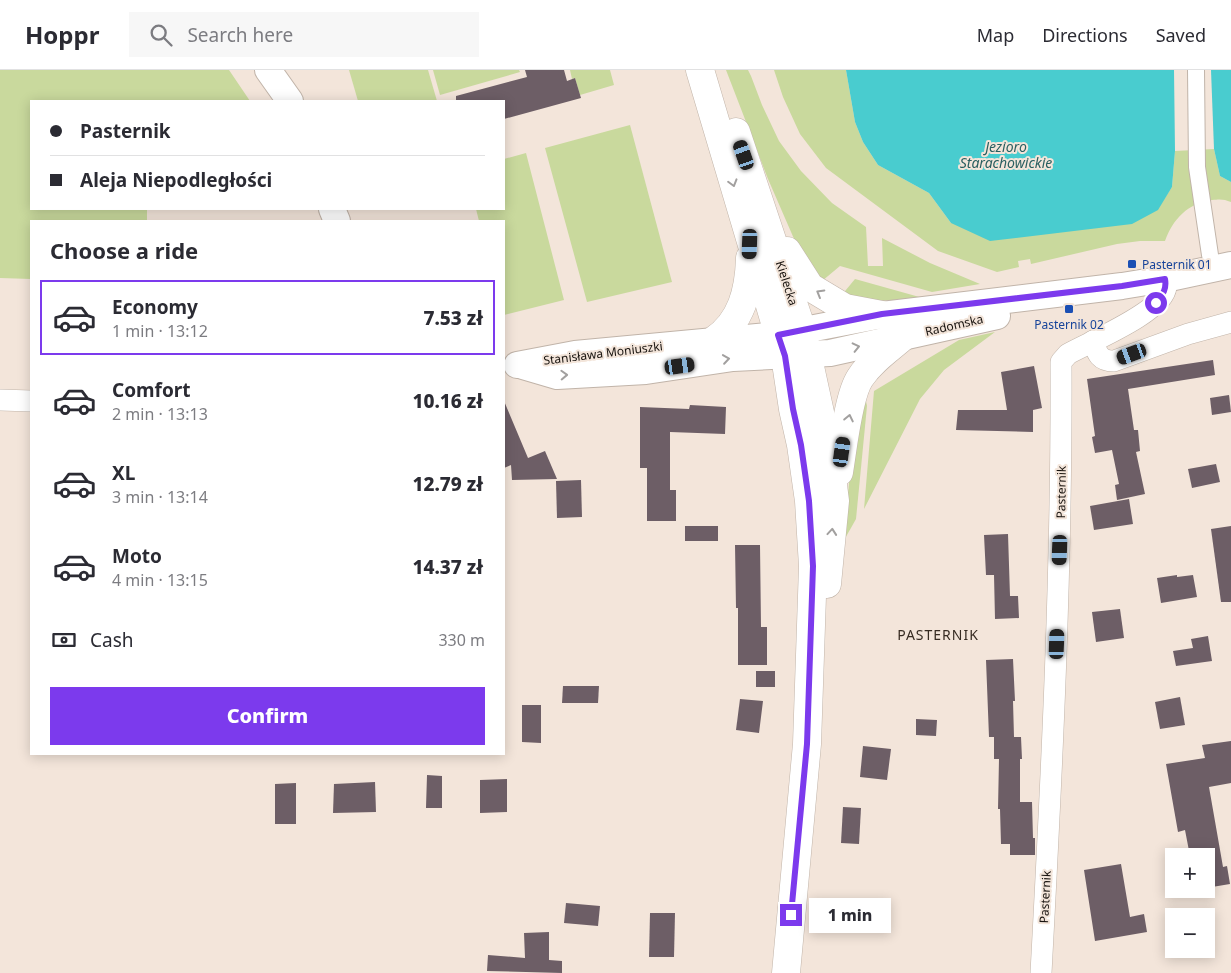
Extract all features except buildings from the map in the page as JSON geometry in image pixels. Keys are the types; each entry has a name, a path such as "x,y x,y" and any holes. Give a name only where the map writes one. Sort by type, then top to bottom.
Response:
{"main road":[{"name":"Kielecka","path":"700,70 750,244 793,344"},
{"name":"Kielecka","path":"715,70 755,189 793,344"},
{"path":"755,189 791,259 810,287 845,308 882,314"},
{"path":"714,341 730,328 740,308 747,288 750,244"},
{"path":"786,973 807,744 830,564 835,500 845,435 854,390 859,379 873,362 904,336"},
{"path":"793,344 829,454 835,500"},
{"path":"793,344 793,409 801,445 810,510 813,566 807,744"}],"street":[{"path":"268,70 289,100"},
{"path":"1196,70 1197,168 1221,260"},
{"name":"Radomska","path":"793,344 824,327 882,314 1122,286 1165,279 1221,260"},
{"name":"Pasternik","path":"1041,973 1055,700 1062,475 1061,362 1068,354 1151,308 1164,292 1166,286 1165,279"},
{"name":"Radomska","path":"793,344 830,353 1122,286"},
{"path":"1093,341 1098,356 1106,361 1114,361 1188,334 1231,322"},
{"name":"Stanisława Moniuszki","path":"510,363 644,346 714,341 793,344"},
{"name":"Stanisława Moniuszki","path":"510,363 557,376 646,371 733,358 793,344"},
{"path":"0,400 30,400"}],"green space":[{"path":"0,70 229,70 249,100 30,100 30,210 147,210 147,220 30,220 30,279 0,278"},
{"path":"349,70 428,70 437,100 358,100"},
{"path":"433,70 519,70 520,72 440,95"},
{"path":"570,70 610,70 614,85 580,95 575,78 572,79"},
{"path":"726,70 748,70 779,141 801,171 832,203 866,227 868,266 883,266 882,238 930,263 980,284 932,292 840,266 822,281 798,248 768,179"},
{"path":"774,70 846,70 855,122 863,142 878,165 929,193 951,223 1157,210 1172,187 1175,151 1214,149 1220,176 1231,182 1231,202 1212,200 1189,208 1177,219 1165,241 1140,241 1117,244 1031,264 1030,259 1018,261 1019,267 997,272 938,251 826,168 800,134 783,97"},
{"path":"630,125 672,282 587,302 545,148"},
{"path":"526,153 564,300 505,315 505,220 479,220 476,210 505,210 505,159"},
{"path":"855,279 923,298 878,301 841,296"},
{"path":"995,332 944,370 920,399 864,509 874,391 959,340"},
{"path":"860,401 866,401 867,406 856,519 843,542 851,464"}],"water":[{"name":"Jezioro Starachowickie","path":"846,70 1174,70 1175,151 1172,187 1158,210 1132,224 990,241 951,223 929,193 878,165 863,142 855,122"},
{"path":"1211,70 1231,70 1231,182 1220,176 1214,149"}],"place":[{"name":"Pasternik 01","path":"1132,264"},
{"name":"Pasternik 02","path":"1069,309"}],"district":[{"name":"PASTERNIK","path":"938,634"}],"route":[{"path":"791,915 807,744 813,566 809,501 801,445 793,409 785,356 778,335 882,314 1122,286 1165,279 1166,286 1164,292 1156,303"}]}
